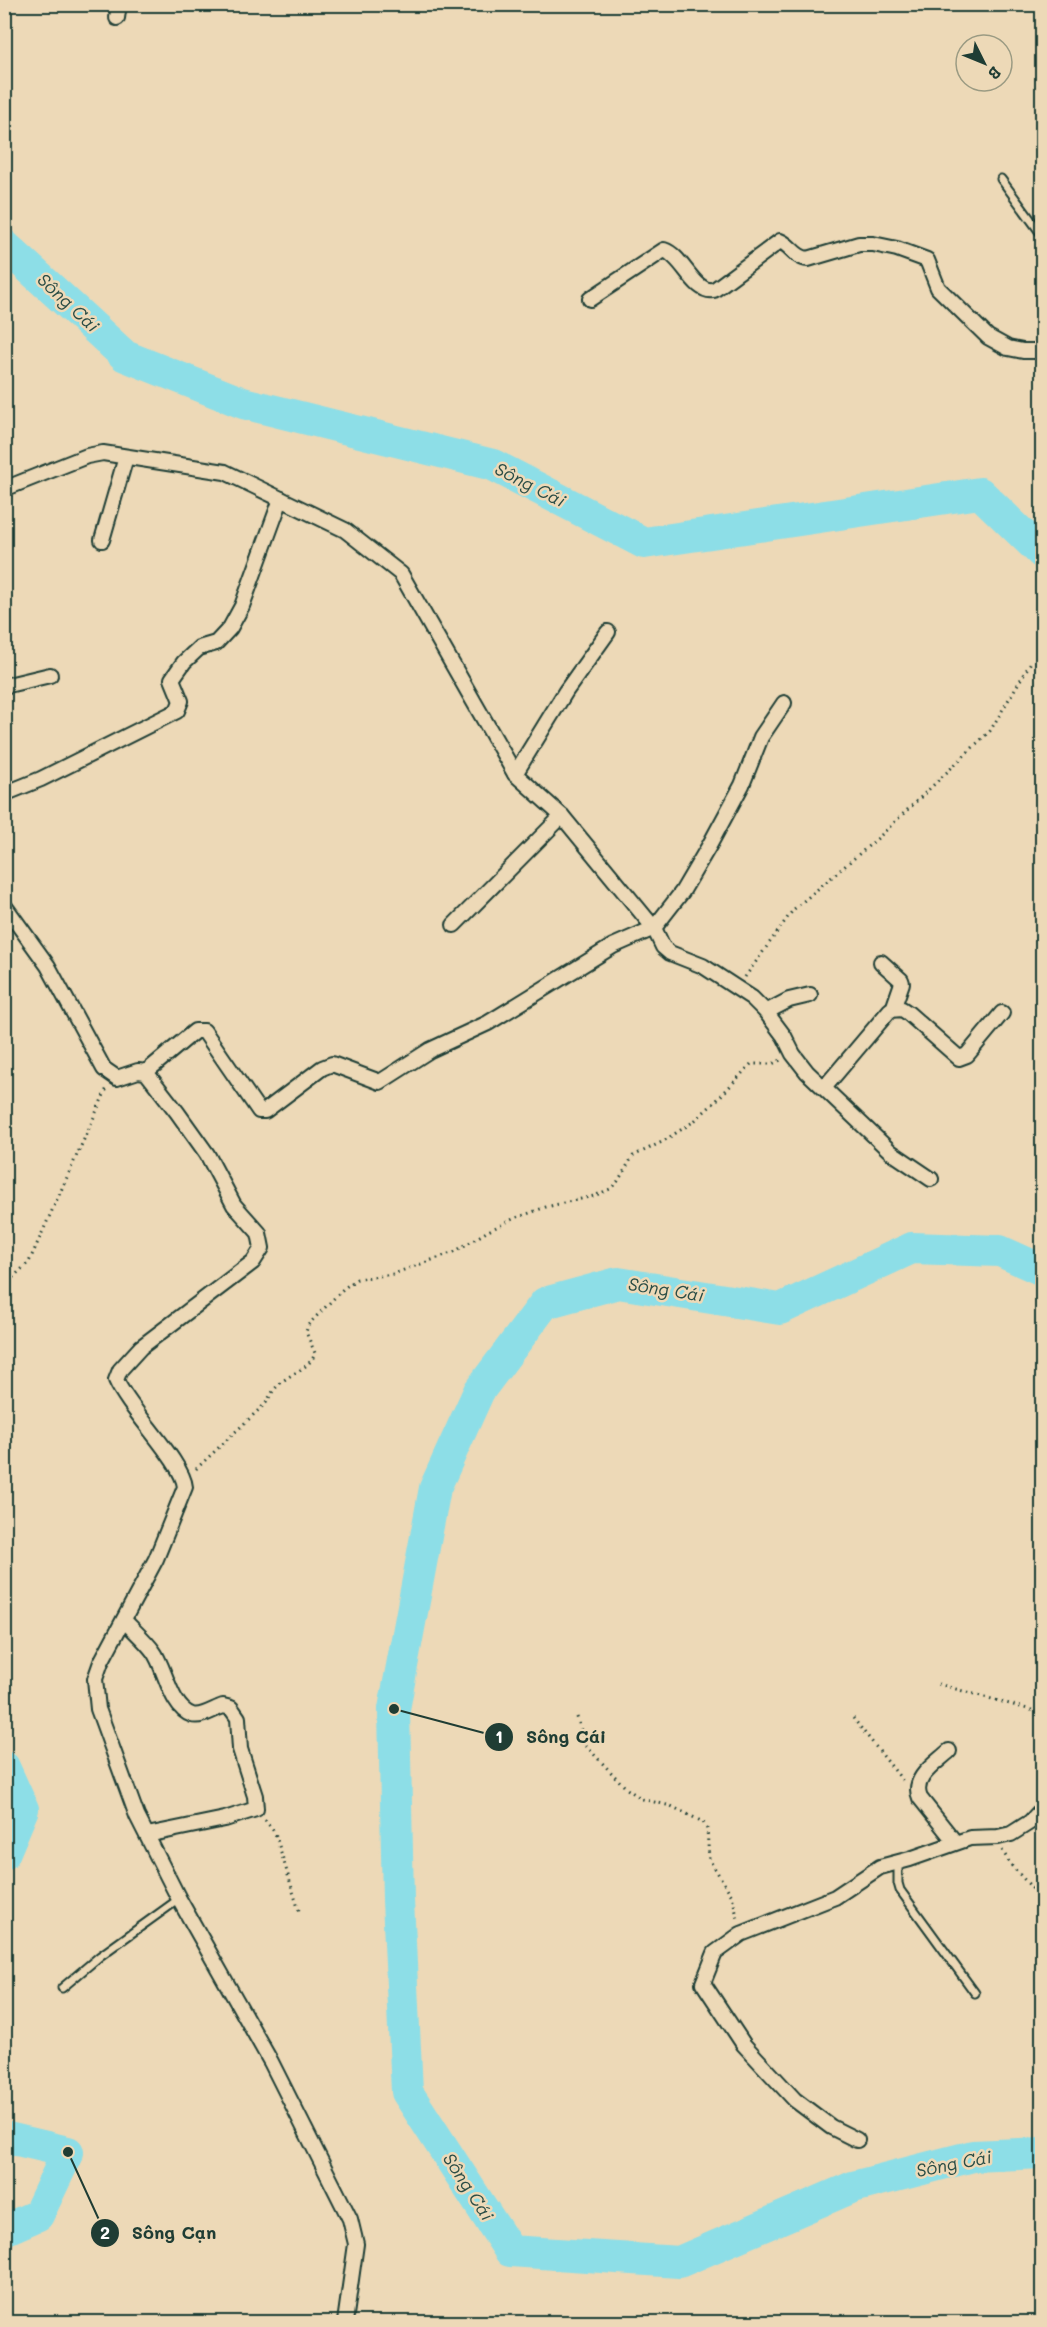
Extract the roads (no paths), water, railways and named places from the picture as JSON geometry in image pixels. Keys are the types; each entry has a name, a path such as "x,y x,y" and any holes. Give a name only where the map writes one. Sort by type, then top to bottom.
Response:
{"street":[{"path":"590,299 664,250 673,253 700,287 709,291 714,290 780,241 800,257 808,259 859,244 873,244 915,254 927,260 938,288 988,337 1008,348 1042,351"},
{"path":"4,489 87,456 103,453 225,472 345,530 401,574 515,774 562,816 654,928 663,947 670,953 703,966 738,987 766,1012 807,1072 891,1152 932,1179"},
{"path":"102,540 126,457"},
{"path":"4,794 41,779 177,711 181,701 171,679 199,648 216,643 230,628 243,606 281,499"},
{"path":"515,774 566,691 608,632"},
{"path":"4,686 50,675"},
{"path":"146,1072 195,1031 204,1031 258,1112 265,1111 322,1068 332,1064 380,1082 430,1050 488,1023 613,946 654,928 682,892 709,846 742,785 761,737 784,703"},
{"path":"454,925 562,816"},
{"path":"4,905 48,966 104,1069 117,1078 138,1071 146,1072 171,1102 207,1154 234,1205 259,1233 261,1241 262,1248 253,1262 141,1347 120,1370 116,1380 122,1394 176,1465 184,1481 184,1493 156,1558 101,1662 95,1678 98,1709 137,1816 179,1899 272,2062 350,2219 356,2244 345,2322"},
{"path":"881,962 901,980 902,984 892,1009"},
{"path":"766,1012 789,1000 810,995"},
{"path":"824,1088 887,1012 892,1009 902,1009 908,1013 959,1058 967,1055 1002,1013"},
{"path":"124,1620 155,1652 168,1684 183,1709 192,1715 200,1715 223,1706 231,1708 238,1718 240,1749 255,1796 256,1809 225,1819 147,1835"},
{"path":"949,1751 921,1777 917,1784 917,1791 955,1842"},
{"path":"857,2140 831,2127 795,2100 744,2045 725,2014 705,1989 704,1978 715,1953 741,1934 836,1897 880,1867 970,1838 998,1837 1021,1830 1042,1809"}],"lane":[{"path":"1001,179 1042,235"},
{"path":"898,1863 900,1890 975,1993"},
{"path":"62,1988 100,1956 179,1899"}],"waterway":[{"name":"Sông Cái","path":"4,245 125,356 243,403 493,465 644,543 980,493 1042,553"},
{"name":"Sông Cái","path":"1042,1270 1000,1251 912,1248 780,1309 618,1283 545,1303 479,1391 435,1488 394,1709 398,1900 407,2092 510,2251 679,2262 853,2187 973,2156 1042,2153"},
{"path":"4,1767 23,1809 4,1854"},
{"path":"4,2137 68,2152 38,2215 4,2230"}],"place":[{"name":"Sông Cái","path":"394,1709"},
{"name":"Sông Cạn","path":"68,2152"}]}
